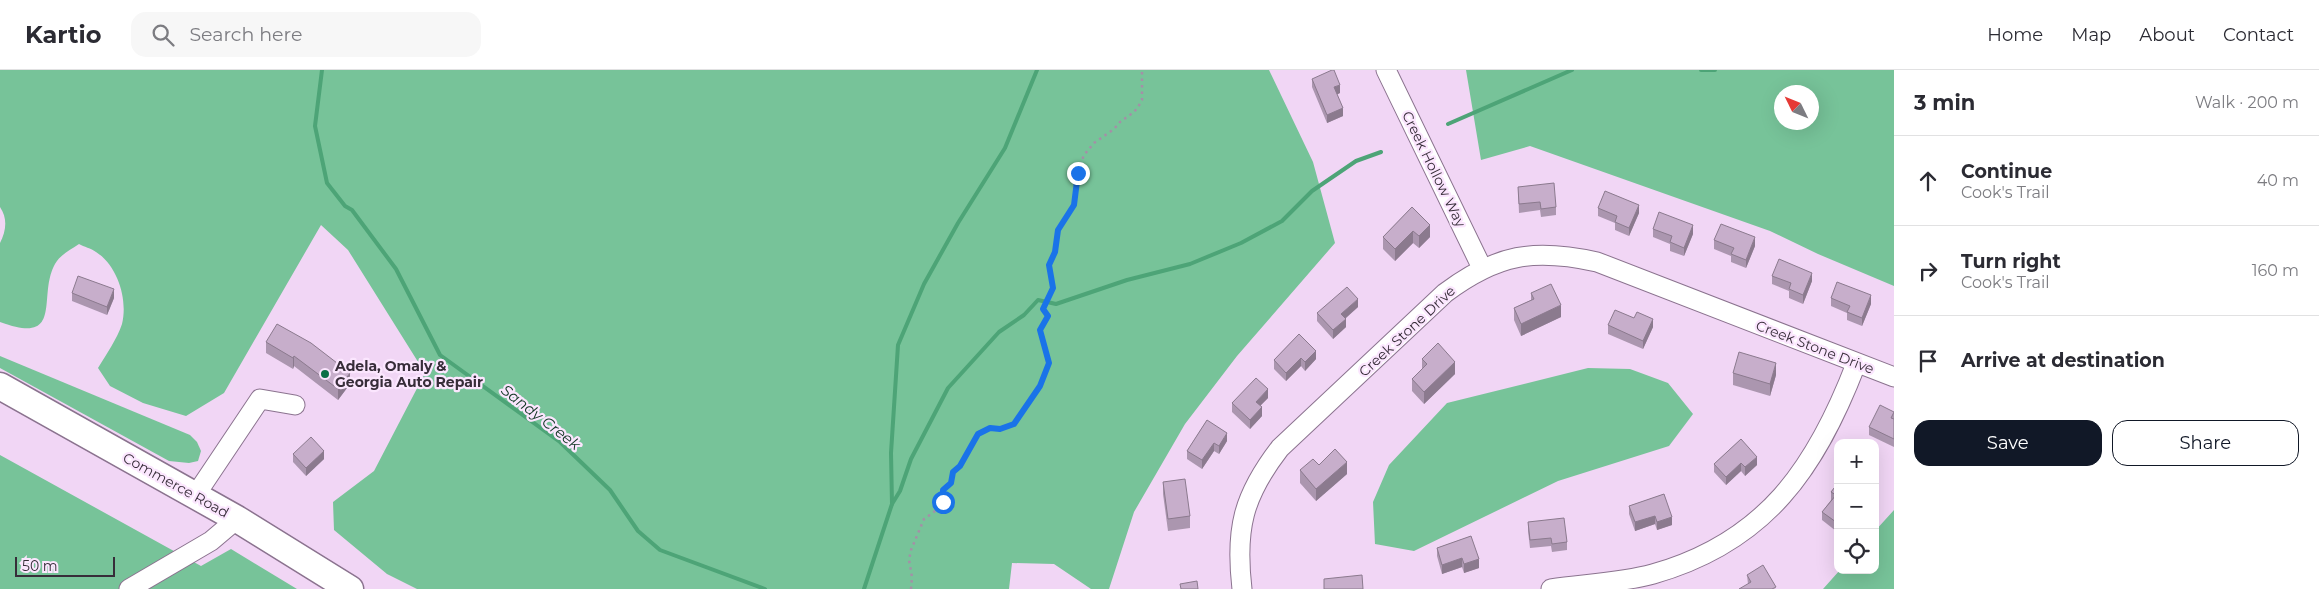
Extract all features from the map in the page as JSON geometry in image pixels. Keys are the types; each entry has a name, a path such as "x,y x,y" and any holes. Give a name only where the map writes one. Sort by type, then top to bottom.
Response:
{"highway":[{"name":"Commerce Road","path":"0,386 237,519 350,589"}],"street":[{"name":"Creek Hollow Way","path":"1386,70 1482,268"},
{"name":"Creek Stone Drive","path":"1242,589 1240,537 1244,513 1257,479 1269,462 1280,448 1445,293 1482,268 1525,256 1559,255 1597,262 1856,364 1894,377"},
{"path":"1551,589 1624,580 1653,574 1704,554 1726,542 1752,523 1774,505 1797,480 1813,456 1830,425 1856,364"},
{"path":"195,496 260,399 296,405"},
{"path":"129,589 211,541 237,519"}],"path":[{"path":"911,589 912,577 909,560 911,550 924,519 942,506 943,490 951,483 953,472 960,466 978,434 990,428 1004,428 1018,421 1044,379 1049,363 1040,330 1048,316 1043,309 1052,293 1053,286 1049,265 1055,252 1058,230 1074,205 1080,164 1084,155 1094,143 1134,112 1142,100 1142,70"}],"green space":[{"path":"0,70 1269,70 1313,162 1335,243 1237,356 1185,424 1134,512 1109,589 1091,589 1054,564 1012,563 1009,589 417,589 387,574 334,530 333,502 374,471 425,373 348,250 321,225 224,393 186,416 143,403 110,386 98,368 120,330 124,315 124,305 120,284 110,266 104,258 94,251 79,244 57,261 50,277 45,314 41,323 33,328 20,328 0,322 0,243 5,225 3,212 0,207"},
{"path":"1466,70 1894,70 1894,286 1818,254 1770,231 1530,146 1481,160"},
{"path":"0,356 190,435 197,442 201,451 198,461 189,463 169,461 0,368"},
{"path":"1588,368 1630,369 1668,383 1693,414 1669,446 1558,481 1414,551 1375,544 1373,502 1389,465 1447,403"},
{"path":"0,455 201,566 231,549 297,589 0,589"},
{"path":"1894,510 1894,589 1823,589 1836,574 1879,574 1879,527"}],"building":[{"path":"1334,70 1340,85 1334,87 1343,108 1327,115 1312,79"},
{"path":"1554,183 1556,207 1541,209 1540,202 1519,204 1518,187"},
{"path":"1605,191 1639,205 1629,228 1615,222 1617,216 1598,208"},
{"path":"1412,207 1430,225 1419,236 1413,231 1395,249 1383,237"},
{"path":"1659,212 1693,225 1684,248 1670,242 1672,236 1653,229"},
{"path":"1721,224 1755,237 1746,260 1731,254 1734,248 1714,240"},
{"path":"1779,259 1812,273 1803,295 1789,289 1791,283 1772,276"},
{"path":"78,276 114,289 107,307 72,293"},
{"path":"1837,282 1871,295 1862,318 1847,312 1850,306 1831,298"},
{"path":"1551,284 1561,305 1521,324 1514,308 1534,299 1531,293"},
{"path":"1347,287 1358,299 1341,314 1346,319 1333,330 1317,313"},
{"path":"1615,310 1634,318 1637,312 1653,319 1643,341 1608,325"},
{"path":"277,324 311,343 350,373 338,389 294,356 293,358 266,342"},
{"path":"1299,334 1316,351 1305,362 1301,358 1286,373 1274,360"},
{"path":"1438,343 1455,362 1424,392 1412,379 1427,364 1422,359"},
{"path":"1739,352 1776,363 1770,384 1733,373"},
{"path":"1256,378 1268,389 1256,402 1262,407 1250,420 1232,403"},
{"path":"1880,405 1894,412 1891,418 1894,419 1894,439 1869,427"},
{"path":"1207,420 1227,433 1219,446 1214,443 1202,460 1187,451"},
{"path":"311,437 324,451 306,468 293,454"},
{"path":"1741,439 1757,457 1745,467 1741,463 1726,477 1714,464"},
{"path":"1335,449 1347,462 1316,489 1300,470 1313,459 1319,465"},
{"path":"1185,479 1190,516 1168,519 1163,482"},
{"path":"1664,494 1672,517 1657,522 1655,516 1635,522 1629,506"},
{"path":"1834,497 1834,521 1822,512"},
{"path":"1564,518 1567,542 1552,544 1551,538 1530,540 1528,522"},
{"path":"1471,536 1479,559 1464,564 1462,558 1442,565 1437,548"},
{"path":"1763,565 1776,587 1772,589 1739,589 1751,582 1747,575"},
{"path":"1362,575 1363,589 1324,589 1324,579"},
{"path":"1197,581 1198,589 1181,589 1180,584"}],"waterway":[{"name":"Sandy Creek","path":"322,70 315,126 327,183 345,206 352,210 396,269 440,355 560,442 610,490 638,531 660,550 765,589"},
{"path":"892,504 891,453 898,345 924,284 958,223 1005,148 1037,70"},
{"path":"1448,124 1572,70"},
{"path":"1701,70 1715,70"},
{"path":"864,589 892,504 900,491 911,459 948,388 999,332 1024,315 1038,300 1056,304 1127,280 1190,264 1241,243 1282,221 1312,191 1356,161 1381,152"}],"place":[{"name":"Adela, Omaly & Georgia Auto Repair","path":"325,374"}],"route":[{"path":"943,502 943,490 951,483 953,472 960,466 965,453 978,434 990,428 1004,428 1018,421 1047,372 1048,355 1040,330 1048,316 1043,309 1053,288 1049,265 1055,252 1058,230 1069,216 1076,199 1078,173"}]}
